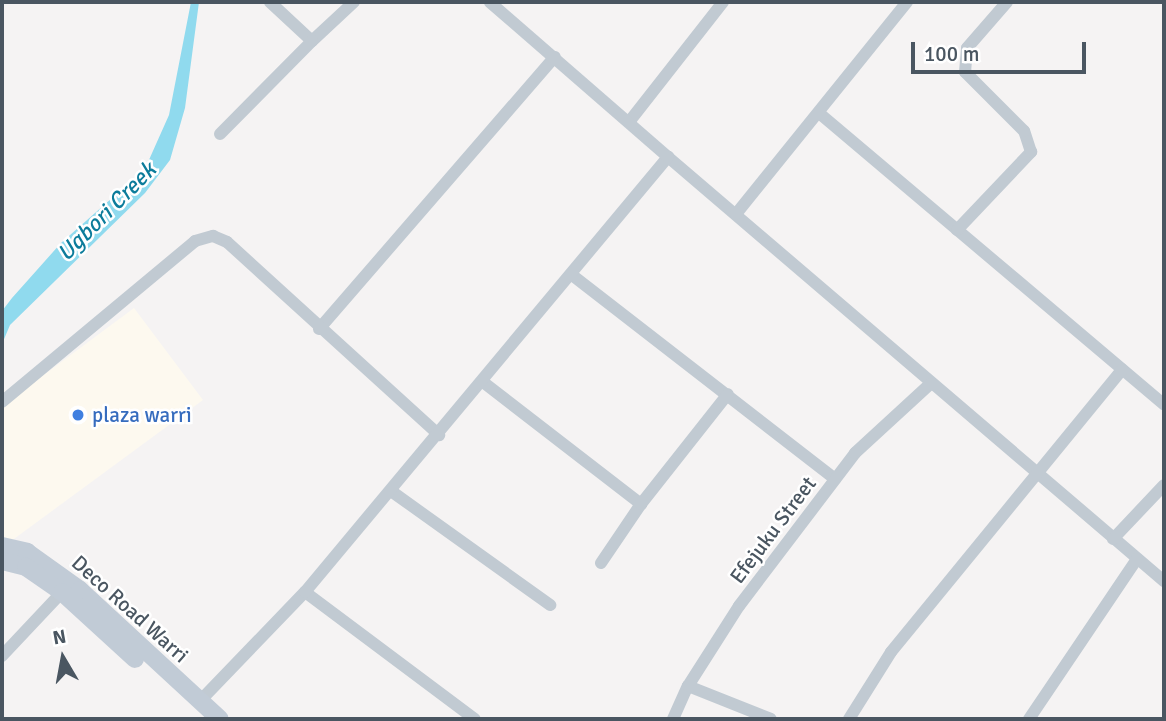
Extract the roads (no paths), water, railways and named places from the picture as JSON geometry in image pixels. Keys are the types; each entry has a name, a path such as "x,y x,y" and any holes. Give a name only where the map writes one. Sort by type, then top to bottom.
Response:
{"main road":[{"name":"Deco Road Warri","path":"2,545 27,552 80,590 200,711"},
{"name":"Deco Road Warri","path":"2,561 26,568 62,592 200,711 220,719"}],"street":[{"path":"270,2 312,41"},
{"path":"220,134 312,41 355,2"},
{"path":"490,2 930,384 1164,581"},
{"path":"629,122 723,2"},
{"path":"736,214 907,2"},
{"path":"957,230 1031,152 1024,131 965,72 967,48 1007,2"},
{"path":"319,330 555,57"},
{"path":"819,113 1164,405"},
{"path":"200,711 439,435 668,157"},
{"path":"2,402 202,237 228,242 319,330 439,435"},
{"path":"572,275 835,479"},
{"path":"849,719 891,652 1122,370"},
{"path":"483,382 641,504"},
{"name":"Efejuku Street","path":"673,719 688,686 739,606 835,479 855,453 930,384"},
{"path":"601,563 641,504 727,394"},
{"path":"1113,539 1164,485"},
{"path":"391,491 550,605"},
{"path":"1029,719 1137,559"},
{"path":"2,656 62,592"},
{"path":"305,592 474,719"},
{"path":"688,686 771,719"}],"water":[{"name":"Ugbori Creek","path":"191,2 199,2 185,108 170,160 145,193 10,325 2,344 2,311 12,298 61,243 112,198 140,180 169,115"}],"place":[{"name":"plaza warri","path":"78,415"}]}
